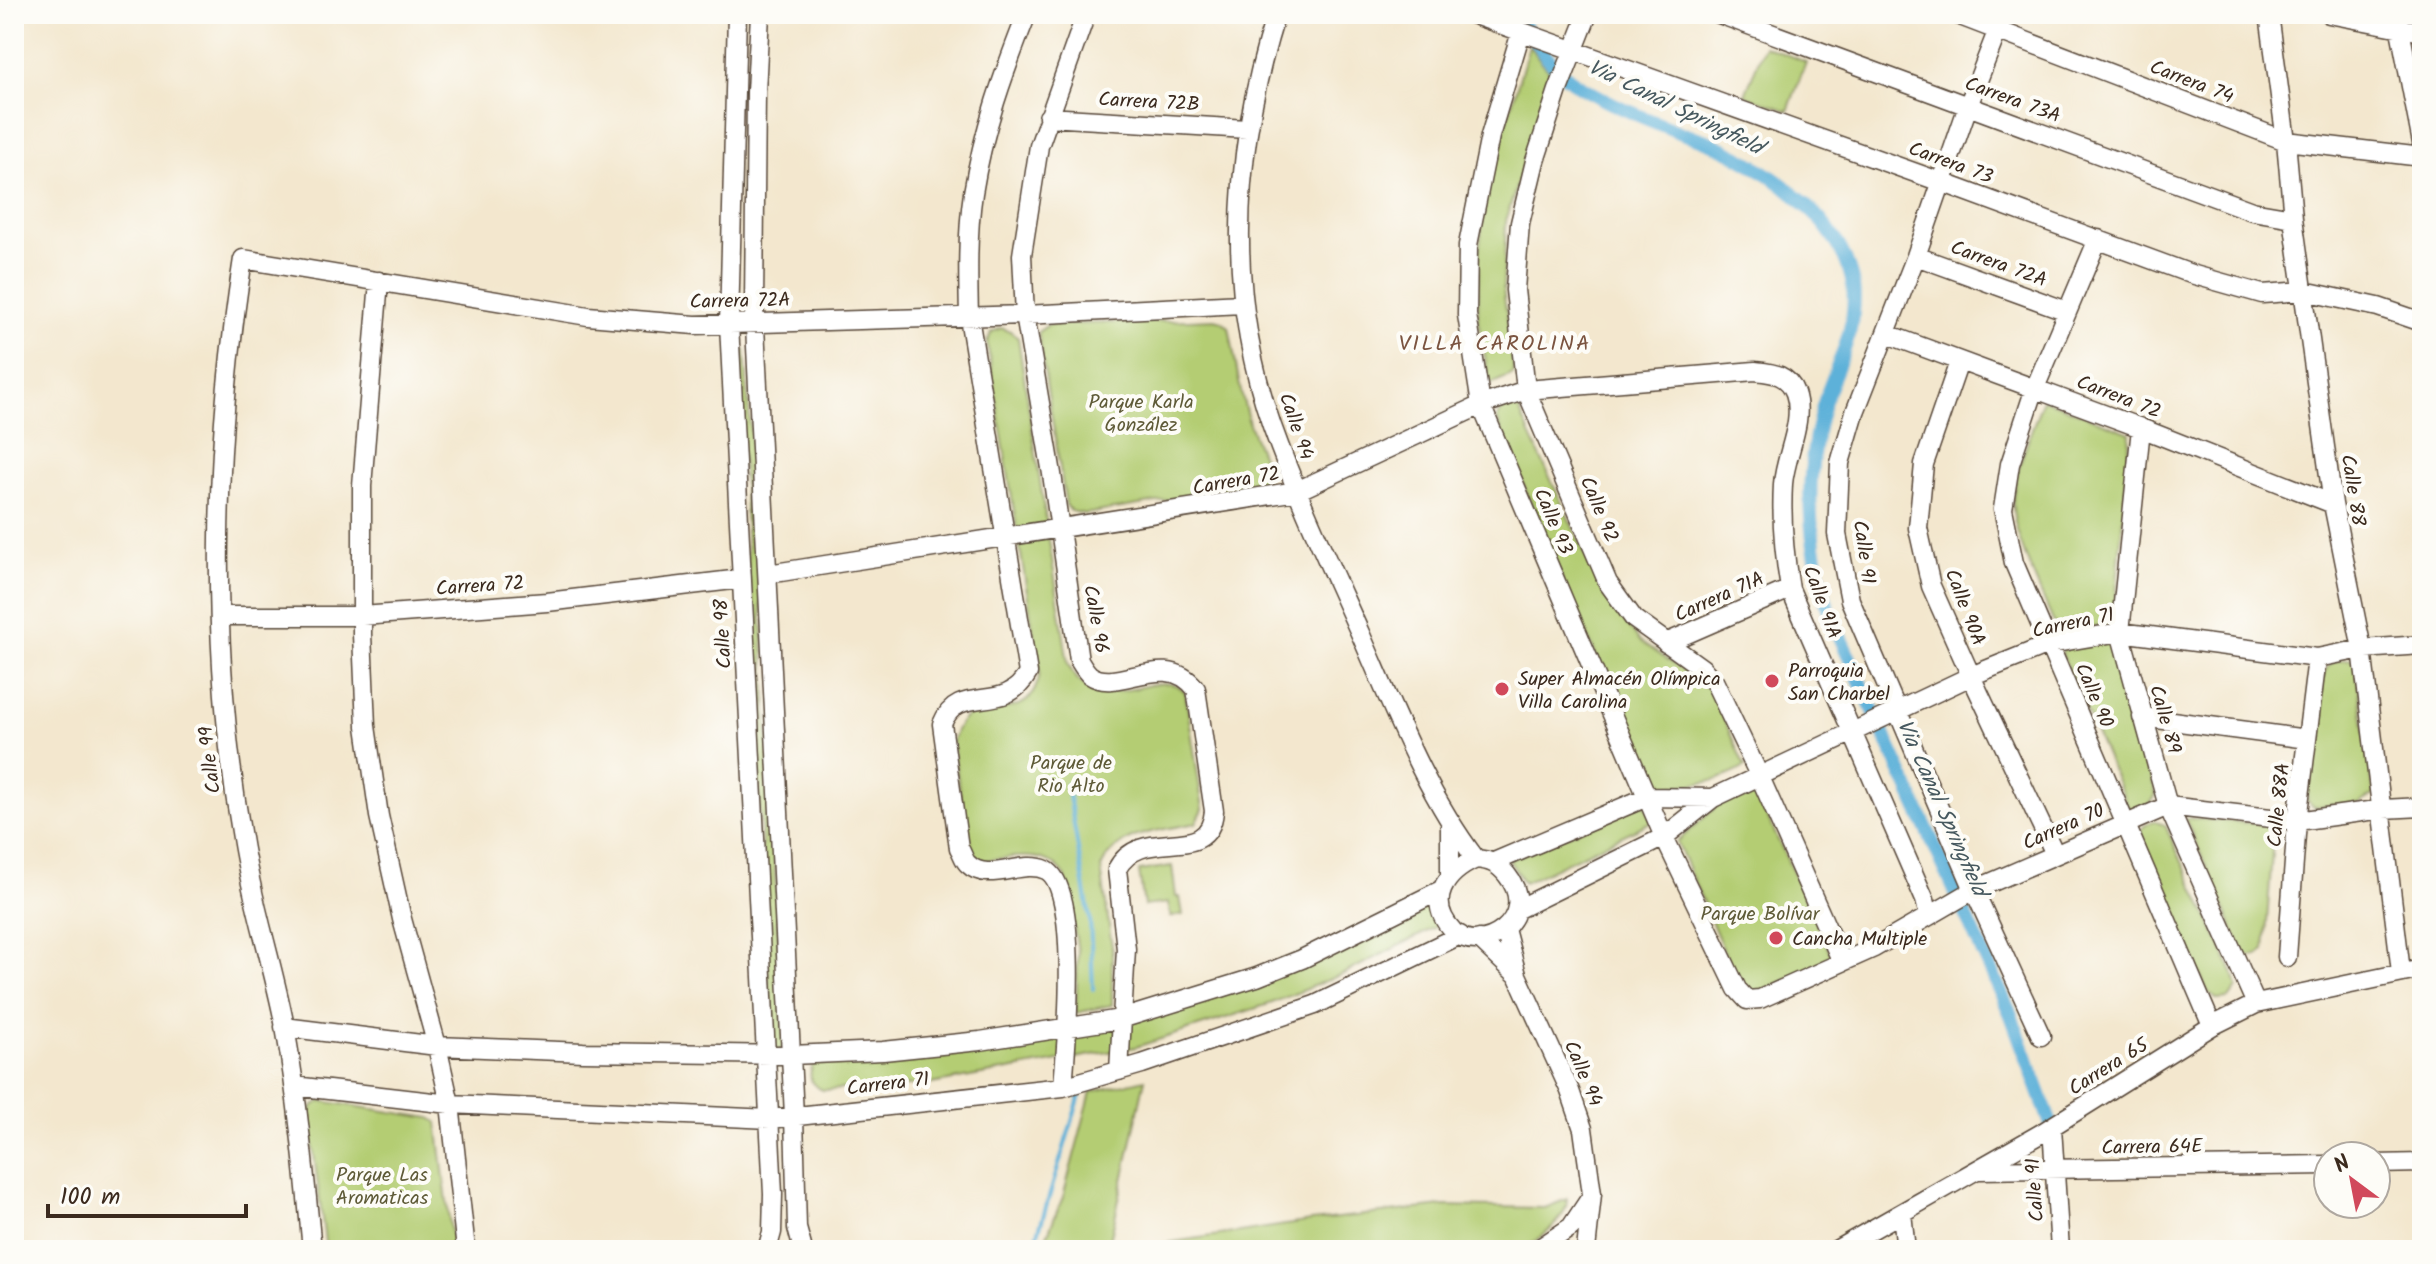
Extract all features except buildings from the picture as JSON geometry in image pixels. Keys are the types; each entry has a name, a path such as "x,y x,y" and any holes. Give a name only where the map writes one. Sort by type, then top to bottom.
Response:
{"street":[{"name":"Calle 98","path":"737,14 729,324 770,1119 773,1208 772,1232 767,1250"},
{"path":"760,14 756,92 754,322 797,1228 803,1250"},
{"path":"1027,14 993,104 982,145 973,195 968,260 969,317 1028,673 1010,695 958,703 947,711 942,724 959,848 968,864 984,872 1034,866 1048,871 1058,882 1070,959 1063,1087"},
{"name":"Calle 96","path":"1086,14 1039,146 1022,255 1025,315 1079,660 1089,674 1100,680 1175,671 1187,678 1196,689 1214,811 1213,827 1201,839 1134,850 1123,858 1117,869 1126,949 1119,1071"},
{"name":"Calle 94","path":"1276,14 1247,129 1239,192 1242,304 1256,374 1297,491 1383,689 1450,825 1485,861"},
{"name":"Carrera 73","path":"1472,14 1529,35 1570,55 1941,182 2240,290 2262,294 2304,291 2378,307 2422,322"},
{"name":"Calle 92","path":"1588,14 1558,90 1535,161 1520,223 1515,290 1526,390 1608,583 1634,619 1702,668 1715,683 1842,962"},
{"name":"Carrera 73A","path":"1719,14 2252,211 2293,218"},
{"name":"Carrera 74","path":"1955,14 2001,22 2286,141 2422,157"},
{"name":"Calle 88","path":"2269,14 2293,218 2333,504 2362,649 2401,972"},
{"path":"2329,14 2398,22 2422,32"},
{"name":"Calle 91","path":"2001,22 1887,334 1855,412 1840,463 1837,534 1850,600 1891,713 1968,893 2041,1036"},
{"path":"2398,22 2422,143"},
{"name":"Calle 93","path":"1529,35 1490,136 1468,245 1467,315 1481,405 1664,837 1737,989 1747,1000"},
{"name":"Carrera 72B","path":"1048,117 1247,129"},
{"name":"Calle 90","path":"2098,239 2035,388 2010,464 2003,509 2014,563 2212,1026"},
{"name":"Carrera 72A","path":"1916,256 2067,311"},
{"name":"Carrera 72A","path":"243,259 588,316 695,325 1025,315 1242,304"},
{"name":"Calle 99","path":"243,259 232,327 220,488 223,682 242,840 284,1027 294,1086 312,1250"},
{"path":"379,281 362,486 366,726 379,816 450,1104 466,1250"},
{"name":"Carrera 72","path":"1887,334 2141,428 2333,504"},
{"name":"Calle 90A","path":"1959,362 1924,464 1918,528 1931,586 2055,854"},
{"name":"Carrera 72","path":"768,574 1297,491 1481,405 1526,390 1755,371 1777,373 1788,380"},
{"name":"Calle 91A","path":"1788,380 1795,392 1798,411 1783,482 1783,546 1790,589 1857,729 1925,900 1937,911"},
{"name":"Calle 89","path":"2141,428 2120,632 2168,806 2256,1004"},
{"name":"Carrera 72","path":"222,616 362,616 547,602 741,579"},
{"name":"Carrera 71A","path":"1666,643 1790,589"},
{"name":"Carrera 71","path":"1518,909 1664,837 1713,798 1971,676 2050,644 2120,632 2317,658 2362,649 2422,645"},
{"name":"Calle 88A","path":"2287,957 2297,821 2317,658"},
{"path":"2142,717 2307,739"},
{"name":"Carrera 71","path":"1485,861 1647,797 1713,798"},
{"name":"Carrera 70","path":"1747,1000 1760,999 1842,962 1968,893 2168,806 2297,821 2422,807"},
{"name":"Calle 94","path":"1445,883 1450,825"},
{"path":"1485,861 1512,882 1518,894 1518,909 1505,929 1489,938 1470,937 1453,930 1441,909 1445,883 1485,861"},
{"name":"Carrera 71","path":"284,1027 437,1046 583,1052 791,1055 883,1051 980,1041 1121,1019 1232,985 1291,963 1445,883"},
{"name":"Calle 94","path":"1505,929 1517,975 1570,1091 1583,1129 1592,1194 1589,1246"},
{"name":"Calle 94","path":"1470,937 1517,975"},
{"name":"Carrera 71","path":"294,1086 450,1104 770,1119 1063,1087 1315,1005 1470,937"},
{"name":"Carrera 65","path":"1836,1250 2052,1127 2212,1026 2256,1004 2422,969"},
{"name":"Calle 91","path":"2052,1127 2060,1250"},
{"path":"2392,1164 2422,1163"},
{"name":"Carrera 64E","path":"1976,1170 2312,1165"},
{"path":"1537,1250 1571,1227 1592,1194"},
{"path":"1902,1213 1906,1250"}],"green space":[{"path":"1529,46 1550,72 1506,221 1503,288 1514,374 1490,384 1478,321 1479,252 1486,191"},
{"path":"1764,46 1806,62 1788,111 1745,95"},
{"name":"Parque Karla González","path":"1215,319 1229,327 1249,424 1267,470 1265,484 1085,514 1071,511 1066,505 1038,332 1048,325"},
{"name":"Parque de Rio Alto","path":"1001,328 1018,338 1068,664 1080,682 1094,690 1110,692 1160,684 1174,685 1185,692 1203,809 1196,823 1141,835 1117,846 1108,856 1101,868 1112,947 1112,1005 1076,1013 1078,952 1066,877 1048,861 1038,858 978,861 970,855 952,742 960,723 969,715 1012,707 1029,699 1040,673 987,342 992,332"},
{"path":"737,350 745,350 784,1049 772,1050"},
{"path":"2043,399 2130,433 2114,619 2110,623 2062,633 2055,626 2030,567 2018,535 2013,508 2019,468"},
{"path":"1509,406 1518,408 1604,595 1640,641 1711,690 1745,767 1713,781 1655,788 1559,572 1497,419 1501,411"},
{"path":"2106,640 2112,644 2156,794 2149,805 2138,810 2129,809 2062,654 2065,646"},
{"path":"2351,659 2355,664 2374,795 2360,803 2314,807 2307,801 2324,674 2331,663"},
{"name":"Parque Bolívar","path":"1755,790 1833,959 1757,993 1736,979 1677,842 1724,800"},
{"path":"1644,802 1653,821 1524,883 1509,860"},
{"path":"2185,818 2274,825 2265,950 2258,955 2247,956 2242,949"},
{"path":"2153,821 2165,825 2233,972 2237,988 2229,999 2217,1000 2207,990 2138,837 2144,826"},
{"path":"1172,866 1176,897 1180,897 1183,915 1171,917 1168,903 1144,906 1139,871"},
{"path":"1428,904 1434,909 1439,922 1436,927 1345,973 1272,1003 1136,1047 926,1085 823,1090 811,1079 814,1062 1136,1016"},
{"path":"1145,1079 1108,1250 1041,1250 1063,1197 1091,1092"},
{"name":"Parque Las Aromaticas","path":"321,1101 430,1118 437,1122 453,1250 326,1250 309,1114 313,1106"},
{"path":"1567,1199 1557,1222 1521,1250 1120,1250 1312,1221 1442,1206 1545,1208"}],"waterway":[{"name":"Via Canal Springfield","path":"1515,14 1550,60 1575,83 1626,110 1713,144 1780,183 1819,219 1846,262 1853,286 1853,315 1818,425 1811,480 1810,508 1823,590 1831,617 2011,1015 2052,1127"},
{"path":"1067,784 1090,919 1093,989"},
{"path":"1033,1250 1080,1095"}],"place":[{"name":"Parroquia San Charbel","path":"1772,681"},
{"name":"Super Almacén Olímpica Villa Carolina","path":"1502,689"},
{"name":"Cancha Multiple","path":"1776,938"}],"district":[{"name":"VILLA CAROLINA","path":"1495,342"}]}
